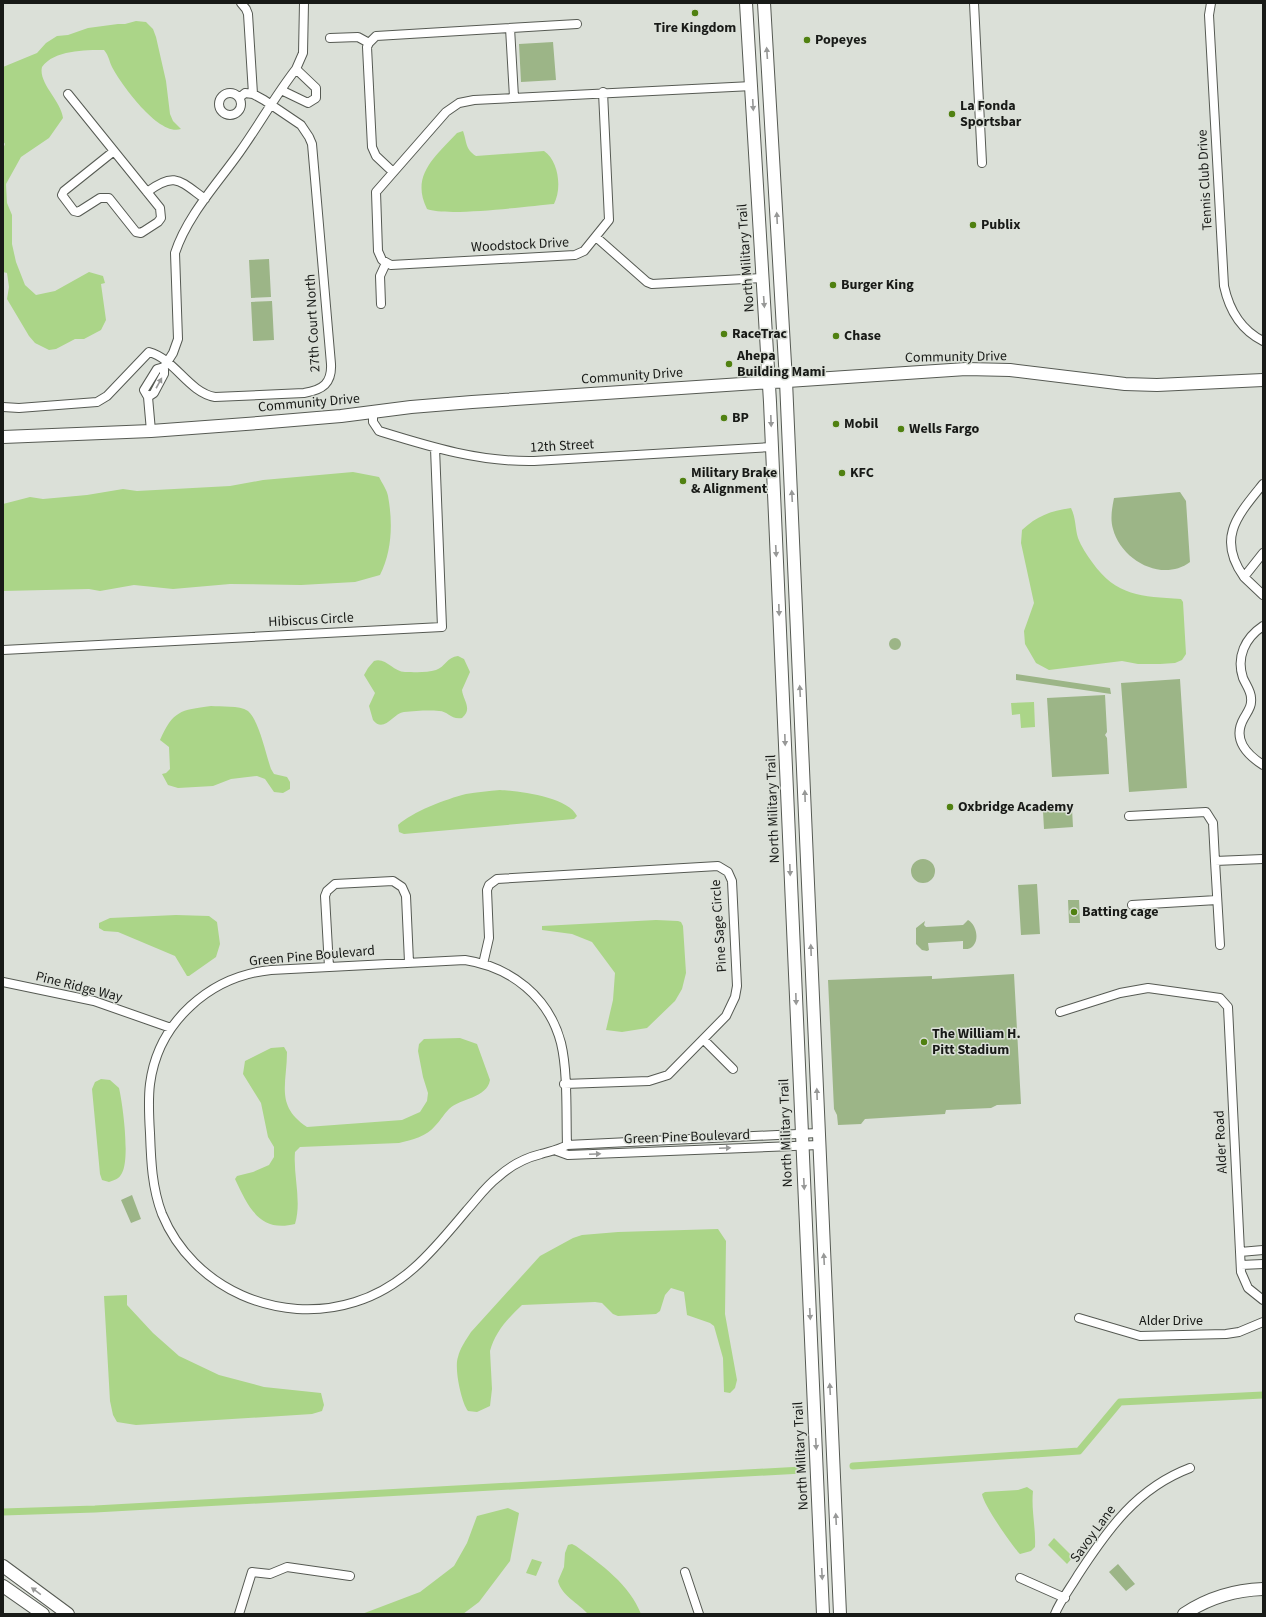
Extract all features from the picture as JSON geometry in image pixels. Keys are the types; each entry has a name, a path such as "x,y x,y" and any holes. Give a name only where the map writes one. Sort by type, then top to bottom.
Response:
{"main road":[{"name":"North Military Trail","path":"746,3 769,382 823,1614"},
{"path":"764,3 786,381 840,1614"},
{"path":"750,66 760,78 769,83"},
{"path":"752,86 763,92 771,105"},
{"name":"Community Drive","path":"3,437 151,431 341,416 411,406 966,369 1010,370 1125,384 1157,385 1263,380"},
{"path":"785,759 803,758"},
{"path":"3,1566 68,1614"},
{"path":"3,1586 43,1614"},
{"path":"1184,1614 1217,1597 1245,1590 1263,1589"}],"street":[{"path":"239,98 245,93 256,96 248,14 241,3"},
{"path":"151,431 148,397 154,393 164,374 165,364 173,353 178,339 175,253 186,230 205,199 259,125 270,106 296,70 303,53 304,3"},
{"path":"974,3 982,163"},
{"name":"Tennis Club Drive","path":"1211,3 1210,22 1224,286 1228,302 1236,317 1250,333 1263,341"},
{"path":"393,172 376,156 372,147 367,54 369,42 376,36 577,24"},
{"path":"510,28 514,97"},
{"path":"330,38 358,37 369,42"},
{"path":"281,90 308,103 316,98 316,88 296,70"},
{"path":"381,304 380,276 386,263 382,260 378,250 375,196 379,187 446,112 454,106 469,100 603,92 752,86"},
{"name":"Woodstock Drive","path":"386,263 390,265 575,255 584,251 607,225 610,215 603,92"},
{"path":"68,94 114,151 147,192 160,208 161,218 158,222 141,233 136,232 109,198 100,198 78,212 74,211 64,200 62,195 64,191 114,151"},
{"name":"27th Court North","path":"3,407 19,408 92,403 107,396 149,352 202,393 215,397 313,392 326,385 329,379 331,364 312,144 309,137 300,125 256,96"},
{"path":"147,192 162,182 178,180 205,199"},
{"path":"596,237 647,282 652,284 762,278"},
{"name":"12th Street","path":"373,412 373,422 379,431 435,448 476,458 518,461 772,447"},
{"name":"Hibiscus Circle","path":"3,650 442,627 435,448"},
{"path":"1263,484 1238,515 1232,531 1233,554 1236,566 1244,577 1263,594"},
{"path":"1244,577 1263,554"},
{"path":"1263,626 1246,642 1242,652 1242,674 1251,698 1251,705 1241,723 1239,734 1241,744 1247,753 1263,765"},
{"path":"1129,816 1206,812 1213,823 1220,945"},
{"path":"1215,861 1263,859"},
{"name":"Pine Sage Circle","path":"483,964 489,938 487,890 489,885 497,879 718,866 728,872 732,881 737,986 726,1016 672,1072 659,1079 564,1084"},
{"path":"329,967 326,896 331,887 340,884 393,881 402,887 406,896 409,962"},
{"path":"1132,905 1217,900"},
{"name":"Green Pine Boulevard","path":"567,1145 561,1044 556,1030 545,1007 520,982 508,974 483,964 455,960 262,971 225,982 210,990 193,1003 171,1028 156,1058 150,1084 151,1168 156,1197 170,1230 191,1259 218,1283 238,1295 255,1302 290,1310 308,1310 345,1305 373,1296 400,1280 415,1269 497,1178 509,1168 527,1158 557,1151 567,1145 819,1139"},
{"name":"Pine Ridge Way","path":"3,982 94,1001 171,1028"},
{"name":"Alder Road","path":"1060,1012 1120,993 1148,988 1220,998 1228,1007 1240,1254"},
{"path":"704,1040 733,1069"},
{"name":"Green Pine Boulevard","path":"557,1151 568,1155 819,1139"},
{"path":"1240,1254 1263,1250"},
{"path":"1240,1254 1263,1255"},
{"path":"1240,1254 1241,1272 1248,1288 1263,1300"},
{"path":"1241,1265 1263,1264"},
{"name":"Alder Drive","path":"1078,1318 1140,1336 1226,1334 1239,1332 1263,1322"},
{"name":"Savoy Lane","path":"1054,1614 1061,1610 1065,1598 1101,1539 1122,1513 1153,1487 1190,1468"},
{"path":"239,1614 252,1572 270,1574 286,1567 350,1576"},
{"path":"685,1572 699,1614"},
{"path":"1020,1578 1065,1598"}],"shaded area":[{"path":"136,21 146,22 153,29 166,81 170,114 173,121 181,129 172,129 162,125 142,107 123,85 104,50 88,50 62,54 47,61 42,67 42,73 46,86 58,105 63,118 49,138 21,157 6,184 7,203 12,215 12,244 16,262 25,285 36,295 55,291 89,272 103,276 105,283 101,284 106,320 101,330 84,339 75,339 56,349 49,350 35,343 29,336 7,299 9,287 7,273 3,272 3,149 5,144 3,141 3,67 37,53 46,43 57,36 68,35 88,28 125,24"},
{"path":"553,42 556,80 521,82 519,44"},
{"path":"463,131 468,148 476,156 544,151 553,161 558,176 558,191 554,204 508,209 452,212 427,209 423,197 423,176 434,158 441,150 457,133"},
{"path":"269,259 271,297 251,298 249,260"},
{"path":"272,301 274,340 253,341 251,302"},
{"path":"353,472 379,477 386,489 390,506 391,527 387,556 380,575 355,582 301,585 230,584 173,589 134,585 100,591 89,589 3,591 3,504 30,497 43,499 87,495 123,489 137,491 230,486 263,480"},
{"path":"1180,492 1186,501 1190,562 1179,568 1167,570 1155,569 1133,559 1117,540 1113,529 1112,510 1114,498"},
{"path":"1071,508 1078,538 1086,553 1101,574 1121,588 1131,592 1154,597 1181,599 1183,602 1186,654 1182,660 1175,663 1160,664 1138,664 1122,661 1049,670 1036,663 1025,644 1024,631 1034,603 1021,543 1022,530 1033,521 1044,515"},
{"path":"895,638 899,640 901,644 899,648 895,650 891,648 889,644 891,640"},
{"path":"458,656 464,659 470,672 462,690 467,711 462,718 452,717 442,711 426,711 400,713 385,724 381,725 377,724 373,720 369,706 375,693 364,675 374,661 382,661 397,670 405,672 425,672 439,669 451,658"},
{"path":"1016,674 1110,688 1111,694 1016,680"},
{"path":"1180,679 1187,788 1129,792 1121,683"},
{"path":"1105,695 1107,732 1105,735 1107,738 1109,774 1052,777 1047,698"},
{"path":"1034,702 1035,727 1021,728 1020,714 1012,715 1011,703"},
{"path":"211,706 235,707 248,711 256,722 271,769 274,774 287,777 290,782 290,789 283,793 274,792 265,779 257,776 231,779 213,786 178,788 168,785 162,774 166,773 170,769 169,747 160,740 165,730 169,723 179,714 192,709"},
{"path":"500,790 542,796 554,800 572,809 577,816 574,819 404,834 399,832 398,825 412,815 430,806 466,794"},
{"path":"1072,809 1073,827 1044,829 1043,811"},
{"path":"923,859 931,863 935,871 931,879 923,883 915,879 911,871 915,863"},
{"path":"1037,884 1040,934 1021,935 1018,885"},
{"name":"Batting cage","path":"1068,900 1079,900 1080,923 1069,923"},
{"path":"176,915 209,916 217,922 220,944 216,957 189,976 187,976 175,956 118,932 104,931 99,928 99,923 110,918"},
{"path":"656,920 678,921 681,922 683,926 686,973 682,989 675,1001 647,1028 622,1032 606,1030 613,1000 615,973 592,942 572,934 542,930 542,926"},
{"path":"968,920 972,923 976,933 975,943 969,949 963,949 963,941 928,943 929,950 927,951 922,950 916,944 916,928 925,921 924,925 926,927 963,925"},
{"name":"The William H. Pitt Stadium","path":"1014,974 1021,1104 997,1105 991,1108 946,1110 945,1114 865,1119 861,1124 838,1125 837,1115 834,1109 828,980 932,976 932,979"},
{"path":"460,1038 477,1044 490,1080 484,1091 454,1105 432,1129 419,1137 399,1143 300,1147 295,1152 298,1206 295,1224 283,1226 272,1225 256,1215 245,1199 235,1179 237,1176 253,1172 269,1165 274,1157 274,1147 268,1137 261,1103 243,1074 245,1061 271,1048 284,1047 287,1052 285,1094 287,1102 290,1111 307,1127 402,1120 420,1112 427,1101 428,1093 418,1051 419,1044 424,1039"},
{"path":"101,1079 110,1080 119,1088 126,1144 122,1173 120,1177 109,1182 102,1180 100,1174 92,1089 95,1082"},
{"path":"132,1195 141,1219 131,1223 121,1200"},
{"path":"718,1229 726,1241 725,1314 737,1380 735,1388 730,1393 724,1392 723,1358 714,1326 710,1323 687,1315 684,1292 671,1288 665,1295 660,1311 656,1314 618,1316 613,1314 602,1303 595,1302 522,1305 503,1326 492,1344 490,1351 492,1389 490,1406 477,1412 468,1411 465,1407 457,1368 460,1350 471,1332 540,1256 573,1238 582,1235 618,1232"},
{"path":"127,1295 127,1305 153,1333 179,1356 219,1375 264,1387 321,1393 324,1405 322,1411 312,1414 136,1425 117,1422 113,1415 110,1401 104,1296"},
{"path":"1027,1487 1033,1491 1035,1547 1031,1551 1020,1554 992,1515 982,1494 985,1492 1018,1490"},
{"path":"508,1508 519,1513 510,1561 479,1602 463,1614 362,1614 420,1592 454,1566 467,1543 477,1516"},
{"path":"1054,1538 1073,1557 1067,1564 1048,1545"},
{"path":"572,1544 605,1568 622,1584 636,1603 641,1614 588,1614 566,1595 558,1581 564,1567 565,1553 568,1545"},
{"path":"532,1559 542,1562 536,1576 526,1573"},
{"path":"1118,1564 1135,1584 1126,1591 1109,1572"}],"waterway":[{"path":"853,1466 1079,1451 1120,1402 1263,1395"},
{"path":"3,1512 95,1509 802,1470"}],"place":[{"name":"Tire Kingdom","path":"695,13"},
{"name":"Popeyes","path":"807,40"},
{"name":"La Fonda Sportsbar","path":"952,114"},
{"name":"Publix","path":"973,225"},
{"name":"Burger King","path":"833,285"},
{"name":"RaceTrac","path":"724,334"},
{"name":"Chase","path":"836,336"},
{"name":"Ahepa Building Mami","path":"729,364"},
{"name":"BP","path":"724,418"},
{"name":"Mobil","path":"836,424"},
{"name":"Wells Fargo","path":"901,429"},
{"name":"KFC","path":"842,473"},
{"name":"Military Brake & Alignment","path":"683,481"},
{"name":"Oxbridge Academy","path":"950,807"},
{"name":"Batting cage","path":"1074,912"},
{"name":"The William H. Pitt Stadium","path":"924,1042"}]}
